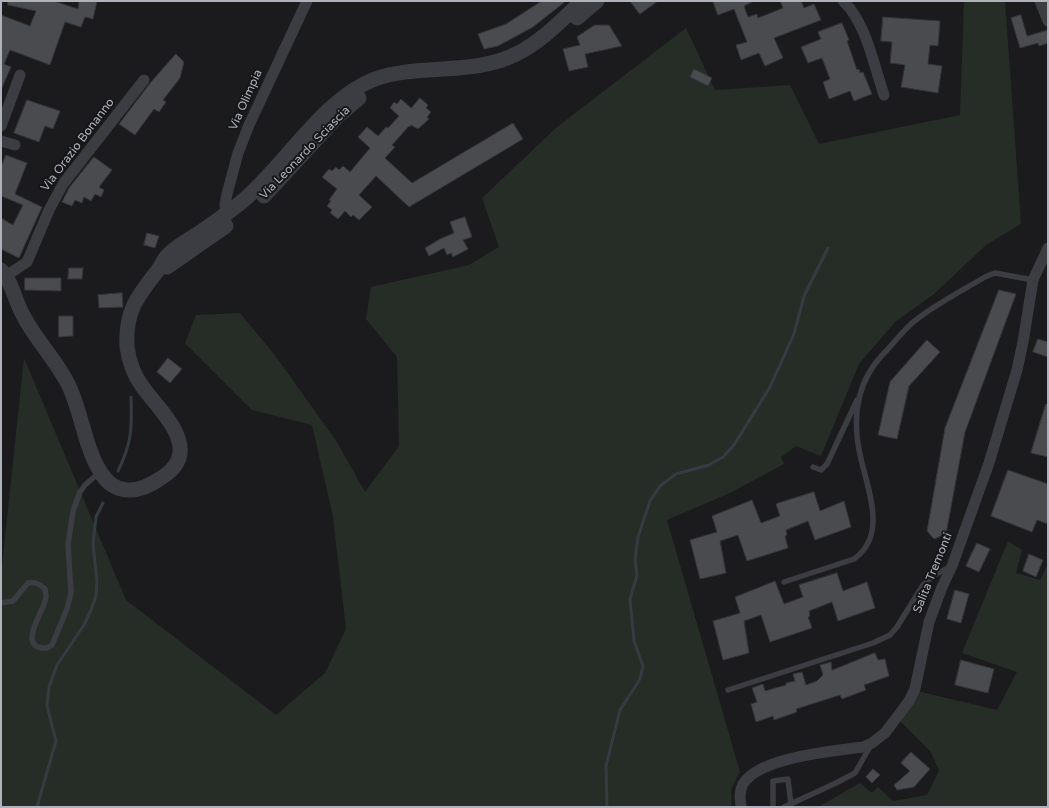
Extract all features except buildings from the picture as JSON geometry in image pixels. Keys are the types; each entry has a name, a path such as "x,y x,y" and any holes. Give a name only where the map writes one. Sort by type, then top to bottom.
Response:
{"street":[{"name":"Via Olimpia","path":"226,220 225,204 238,153 249,125 307,1"},
{"name":"Via Leonardo Sciascia","path":"4,273 23,316 68,383 93,457 104,479 114,486 126,490 139,489 149,485 167,475 178,461 180,445 175,429 136,377 132,368 128,348 128,326 133,305 143,288 168,255 226,220 250,195 285,166 340,100 365,84 392,75 480,65 508,58 532,44 582,1"},
{"name":"Via Leonardo Sciascia","path":"311,137 362,97 377,89 406,82 481,74 519,62 547,43 597,1"},
{"path":"843,1 861,24 884,95"},
{"path":"1040,1 1048,21"},
{"path":"1,126 20,75"},
{"name":"Via Orazio Bonanno","path":"4,273 27,262 49,210 64,184 144,80"},
{"path":"1,142 15,145"},
{"name":"Salita Tremonti","path":"741,807 739,795 744,783 763,768 801,757 863,747 872,743 885,733 909,701 915,689 929,622 990,463 1023,342 1033,280 1048,248"}],"lane":[{"path":"813,467 822,470 827,464 869,372 917,319 985,277 995,273 1033,280"},
{"path":"784,582 854,559 863,552 872,535 874,516 860,460 857,435 859,396"},
{"path":"1,602 13,601 28,583 35,582 41,585 45,589 45,602 34,628 32,638 37,647 47,648 52,645 67,609 71,593 68,545 73,511 80,492 100,472"},
{"path":"728,690 873,643 890,635 923,585 934,575 952,566"},
{"path":"784,807 855,773 872,743"},
{"path":"773,807 773,781 788,779 791,804"}],"shaded area":[{"path":"964,1 1005,1 1021,224 986,245 934,294 895,322 859,364 821,456 796,446 781,457 784,464 730,493 667,520 740,772 731,789 732,807 1,807 1,575 24,358 126,600 276,715 325,673 346,629 333,517 312,425 252,410 185,343 196,315 240,313 274,354 337,442 365,492 399,446 397,357 366,319 371,287 469,265 499,247 482,198 557,127 686,28 715,90 790,85 819,144 960,115"},
{"path":"1008,541 1022,550 1016,573 1040,580 1048,564 1048,807 818,807 860,783 872,793 878,787 893,801 927,795 939,771 931,752 898,719 917,691 997,710 1017,672 962,653"}],"waterway":[{"path":"607,807 606,766 620,710 640,679 643,666 634,641 630,599 637,575 635,560 638,537 650,501 660,486 676,474 709,465 723,457 734,445 770,387 794,334 804,296 828,248"},
{"path":"118,471 129,443 131,397"},
{"path":"37,807 56,741 47,706 49,687 57,665 84,625 96,596 97,581 93,544 96,517 103,503"}]}
